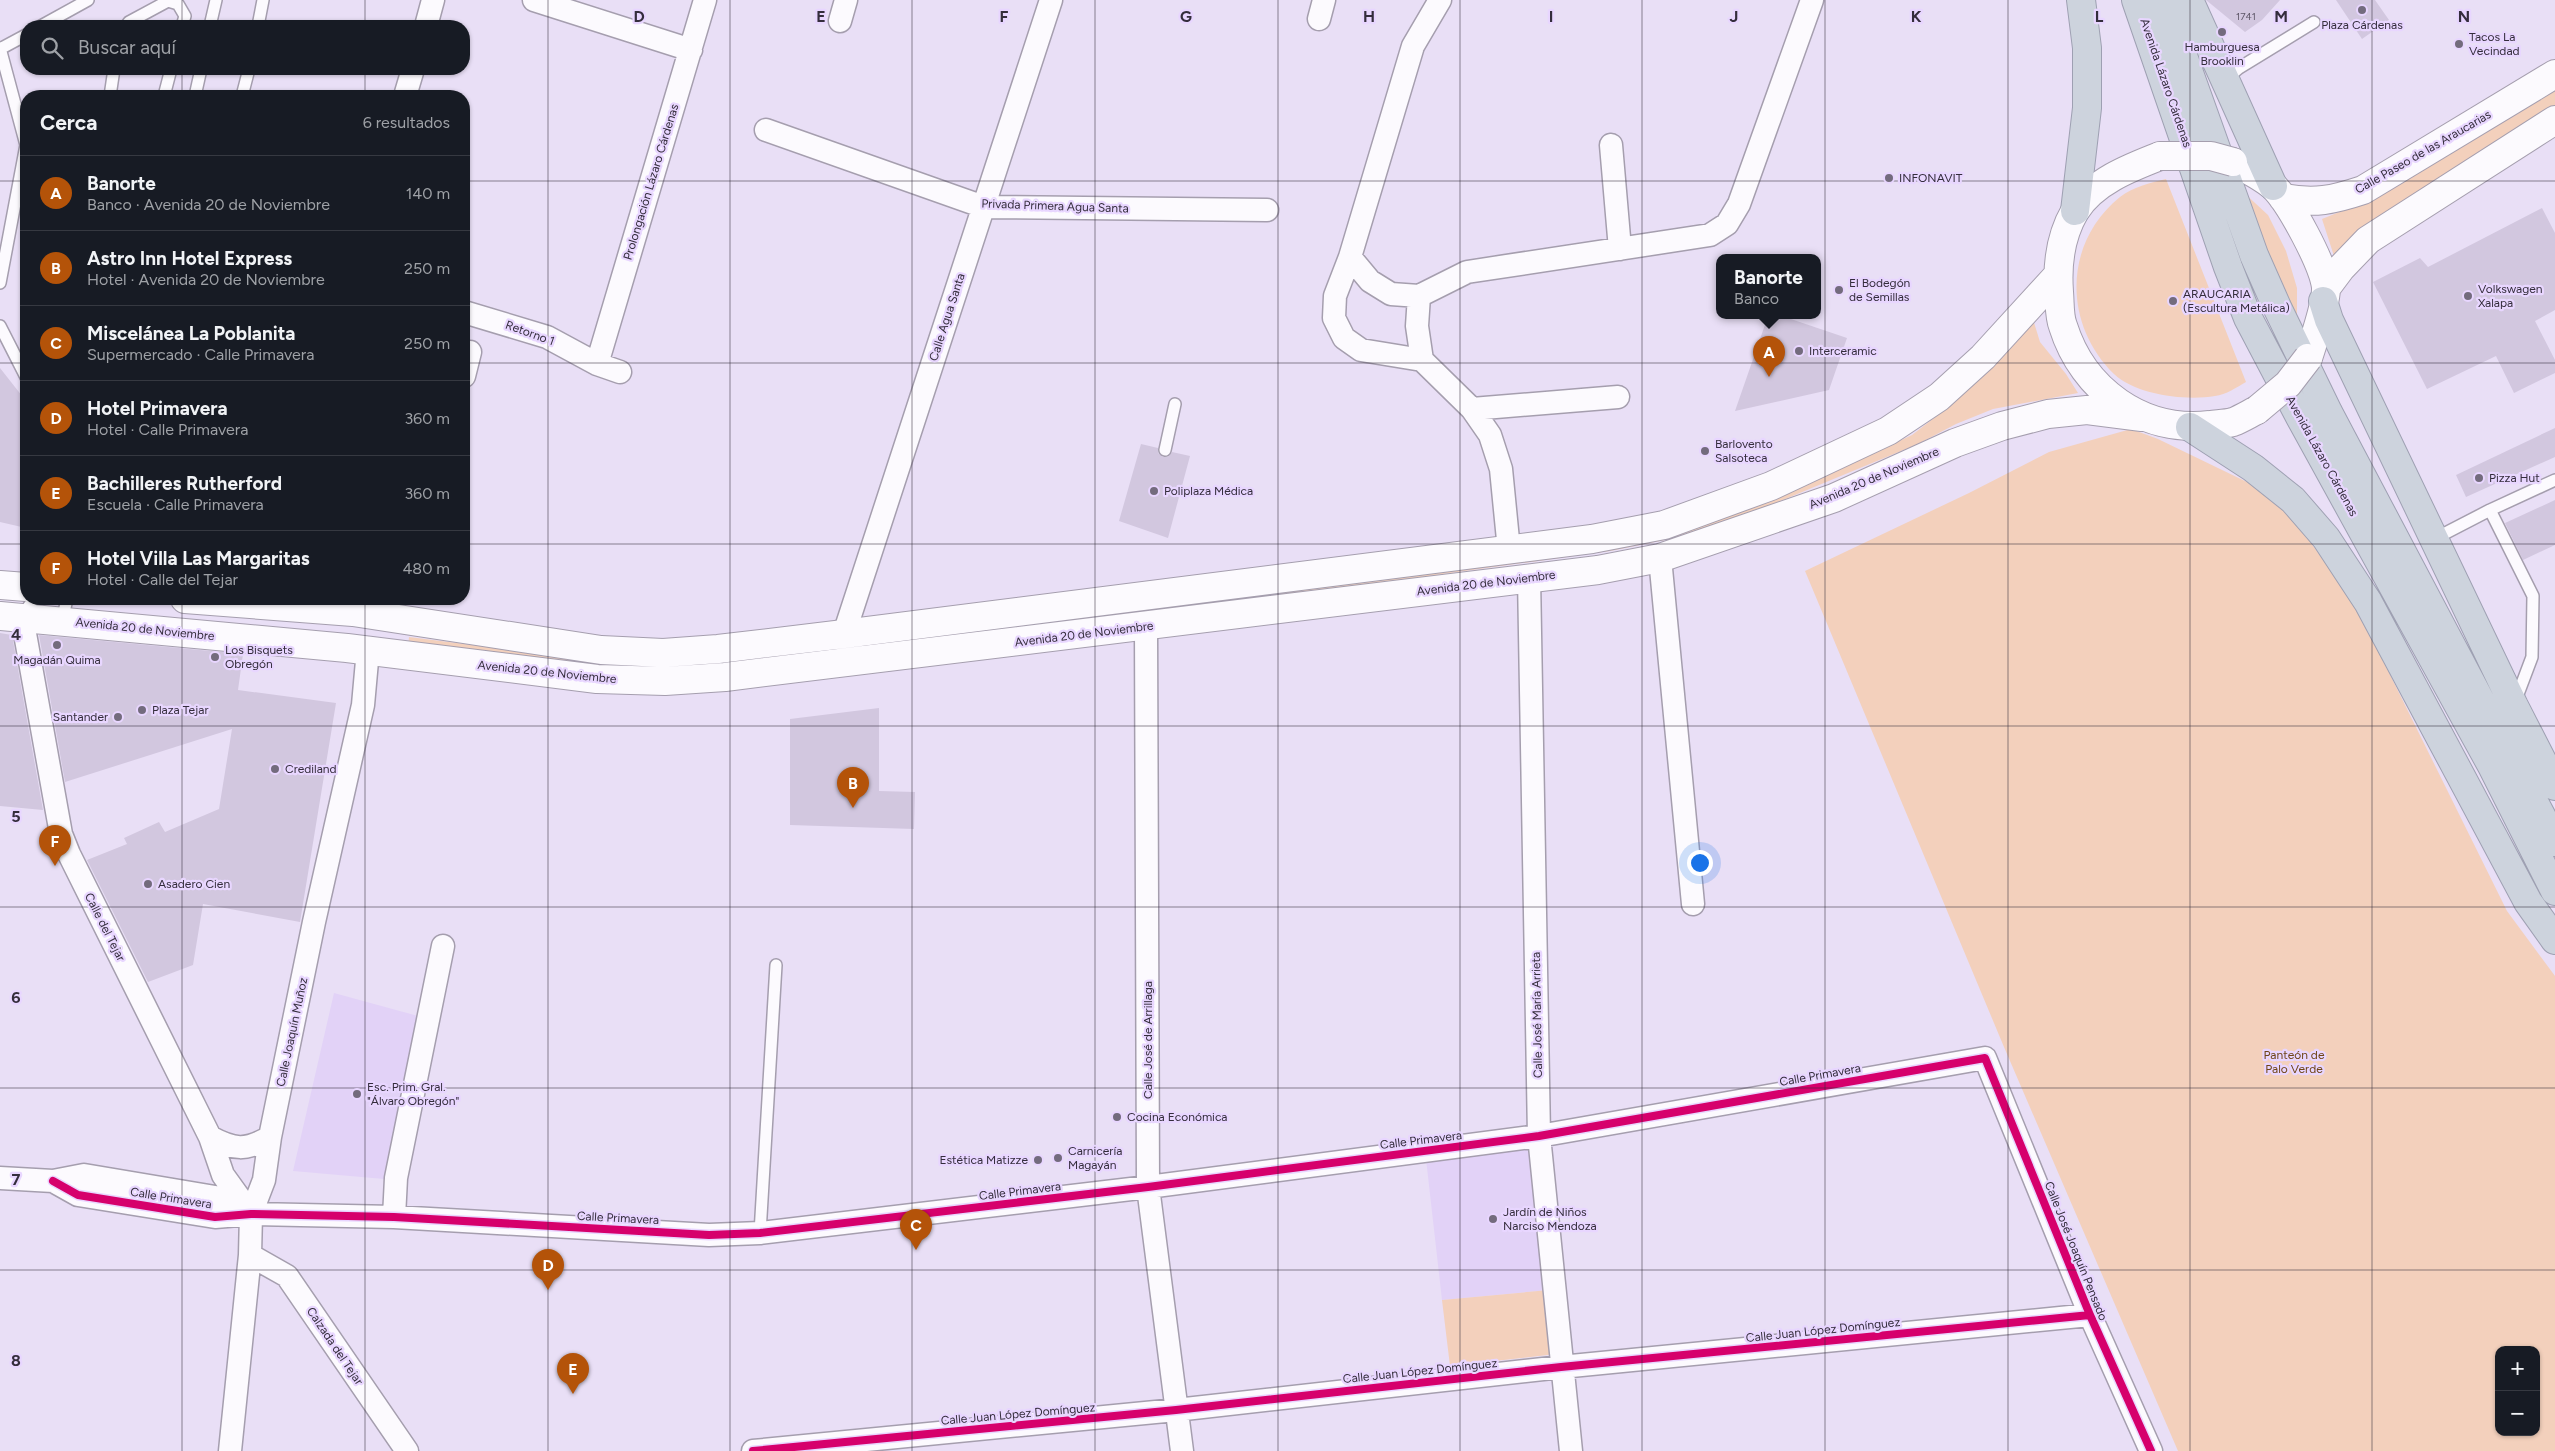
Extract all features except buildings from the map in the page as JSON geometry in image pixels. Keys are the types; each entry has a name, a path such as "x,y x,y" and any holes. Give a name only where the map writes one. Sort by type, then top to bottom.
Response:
{"highway":[{"path":"2075,211 2087,108 2087,48 2082,0"},
{"name":"Avenida Lázaro Cárdenas","path":"2136,0 2248,318 2300,418 2492,766 2555,891"},
{"name":"Avenida Lázaro Cárdenas","path":"2164,0 2254,255 2277,308 2328,412 2555,842"},
{"path":"2189,0 2278,192"},
{"path":"2324,294 2329,320 2514,706 2555,786"},
{"path":"2190,427 2253,468 2293,500 2326,538 2368,602 2528,902 2555,940"}],"main road":[{"name":"Calle Paseo de las Araucarias","path":"2278,192 2301,202 2330,201 2363,190 2555,74"},
{"path":"2324,294 2315,253 2278,192 2252,171 2234,162 2212,156 2160,156 2130,168 2100,185 2075,211 2061,247 2058,276 2062,325 2078,363 2106,395 2142,417 2166,424 2190,427 2232,422 2257,410 2288,384 2308,358 2324,294 2341,268 2368,240 2555,120"},
{"path":"344,605 371,606 601,650 663,653 844,634 1592,539 1664,525 1771,486 1888,431 1939,396 1983,357 2058,276"},
{"name":"Avenida 20 de Noviembre","path":"18,610 65,610 597,679 665,681 725,677 1598,570 1660,558 1834,498 1955,443 2002,426 2048,414 2087,410 2142,417"},
{"path":"0,585 20,587"},
{"name":"Calle Joaquín Muñoz","path":"368,650 371,606"}],"street":[{"path":"428,20 433,0"},
{"path":"534,0 691,50"},
{"name":"Prolongación Lázaro Cárdenas","path":"597,364 705,0"},
{"name":"Calle Agua Santa","path":"844,634 1051,0"},
{"path":"1440,0 1413,46 1350,257 1336,296 1334,318 1344,338 1362,350 1422,360 1472,409 1490,435 1501,469 1509,550"},
{"path":"1350,257 1370,281 1391,294 1419,296 1467,272 1710,235 1728,224 1739,204 1812,0"},
{"path":"407,90 411,75"},
{"name":"Privada Primera Agua Santa","path":"766,130 984,207 1267,210"},
{"path":"1611,145 1620,249"},
{"path":"1419,296 1417,326 1422,360"},
{"name":"Retorno 1","path":"470,314 547,337 597,364 620,372"},
{"path":"1472,409 1618,396"},
{"path":"1660,558 1693,904"},
{"name":"Calle José María Arrieta","path":"1529,577 1539,1136 1571,1451"},
{"name":"Calle del Tejar","path":"18,610 61,834 75,869 210,1137 223,1175 250,1214"},
{"name":"Calle José de Arrillaga","path":"1146,626 1148,1187 1182,1451"},
{"name":"Calle Joaquín Muñoz","path":"230,1451 250,1255 250,1214 264,1180 270,1137 314,922 363,705 368,650"},
{"path":"394,1217 396,1178 443,946"},
{"name":"Calle Primavera","path":"0,1178 53,1182 84,1175 215,1197 250,1214 394,1217 709,1235 760,1232 1148,1187 1539,1136 1985,1058"},
{"name":"Calle José Joaquín Pensado","path":"1985,1058 2090,1316 2151,1451"},
{"path":"210,1137 228,1147 253,1147 270,1137"},
{"name":"Calzada del Tejar","path":"250,1255 287,1276 407,1451"},
{"name":"Calle Juan López Domínguez","path":"753,1451 1176,1410 1561,1367 2090,1316"}],"lane":[{"path":"52,20 88,0"},
{"path":"211,20 216,0"},
{"path":"259,20 263,0"},
{"path":"132,20 168,1 178,4 185,16 184,20"},
{"path":"2226,79 2239,68 2314,22"},
{"path":"20,38 0,49 20,122"},
{"path":"111,90 113,75"},
{"path":"166,90 169,75"},
{"path":"196,90 200,75"},
{"path":"244,90 248,75"},
{"path":"0,284 20,176"},
{"path":"0,326 20,365"},
{"path":"1166,450 1175,404"},
{"path":"2434,539 2490,510 2555,480"},
{"path":"2490,510 2533,596 2532,657 2514,706"},
{"path":"760,1232 776,965"}],"shaded area":[{"name":"Esc. Prim. Gral. \"Álvaro Obregón\"","path":"334,993 418,1016 384,1179 293,1171"},
{"name":"Jardín de Niños Narciso Mendoza","path":"1546,1135 1560,1289 1442,1300 1425,1150"}],"green space":[{"path":"2555,90 2555,110 2334,256 2322,219 2369,200"},
{"path":"2166,179 2246,382 2223,394 2190,398 2176,397 2148,392 2123,381 2114,374 2097,354 2085,332 2078,308 2077,284 2080,260 2088,237 2101,216 2120,197 2130,191"},
{"path":"2241,190 2268,215 2286,251 2297,288 2297,331"},
{"path":"2032,316 2040,342 2066,374 2078,393 1993,409 1956,424 1918,444 1771,505 1670,539 1610,551 1263,599 652,673 408,649 409,637 598,661 652,665 699,665 945,634 1669,535 1770,502 1912,435 1947,408"},
{"name":"Panteón de Palo Verde","path":"2131,429 2158,439 2249,483 2293,518 2355,604 2507,911 2555,976 2555,1451 2178,1451 2004,1047 1805,571 1969,493 2049,452"},
{"path":"1560,1289 1565,1353 1450,1366 1442,1300"}],"cycle path":[{"path":"53,1181 78,1195 215,1217 251,1214 394,1217 709,1235 760,1233 1148,1187 1539,1136 1985,1058 2090,1315 2151,1451"},
{"path":"753,1451 1176,1410 1561,1367 2090,1315"}],"place":[{"name":"Plaza Cárdenas","path":"2362,10"},
{"name":"Hamburguesa Brooklin","path":"2222,32"},
{"name":"Tacos La Vecindad","path":"2459,44"},
{"name":"INFONAVIT","path":"1889,178"},
{"name":"El Bodegón de Semillas","path":"1839,290"},
{"name":"Volkswagen Xalapa","path":"2468,296"},
{"name":"ARAUCARIA (Escultura Metálica)","path":"2173,301"},
{"name":"Interceramic","path":"1799,351"},
{"name":"Banorte","path":"1769,377"},
{"name":"Barlovento Salsoteca","path":"1705,451"},
{"name":"Pizza Hut","path":"2479,478"},
{"name":"Poliplaza Médica","path":"1154,491"},
{"name":"Magadán Quima","path":"57,645"},
{"name":"Los Bisquets Obregón","path":"215,657"},
{"name":"Plaza Tejar","path":"142,710"},
{"name":"Santander","path":"118,717"},
{"name":"Crediland","path":"275,769"},
{"name":"Astro Inn Hotel Express","path":"853,808"},
{"name":"Hotel Villa Las Margaritas","path":"55,866"},
{"name":"Asadero Cien","path":"148,884"},
{"name":"Esc. Prim. Gral. \"Álvaro Obregón\"","path":"357,1094"},
{"name":"Cocina Económica","path":"1117,1117"},
{"name":"Carnicería Magayán","path":"1058,1158"},
{"name":"Estética Matizze","path":"1038,1160"},
{"name":"Jardín de Niños Narciso Mendoza","path":"1493,1219"},
{"name":"Miscelánea La Poblanita","path":"916,1250"},
{"name":"Hotel Primavera","path":"548,1290"},
{"name":"Bachilleres Rutherford","path":"573,1394"}]}
